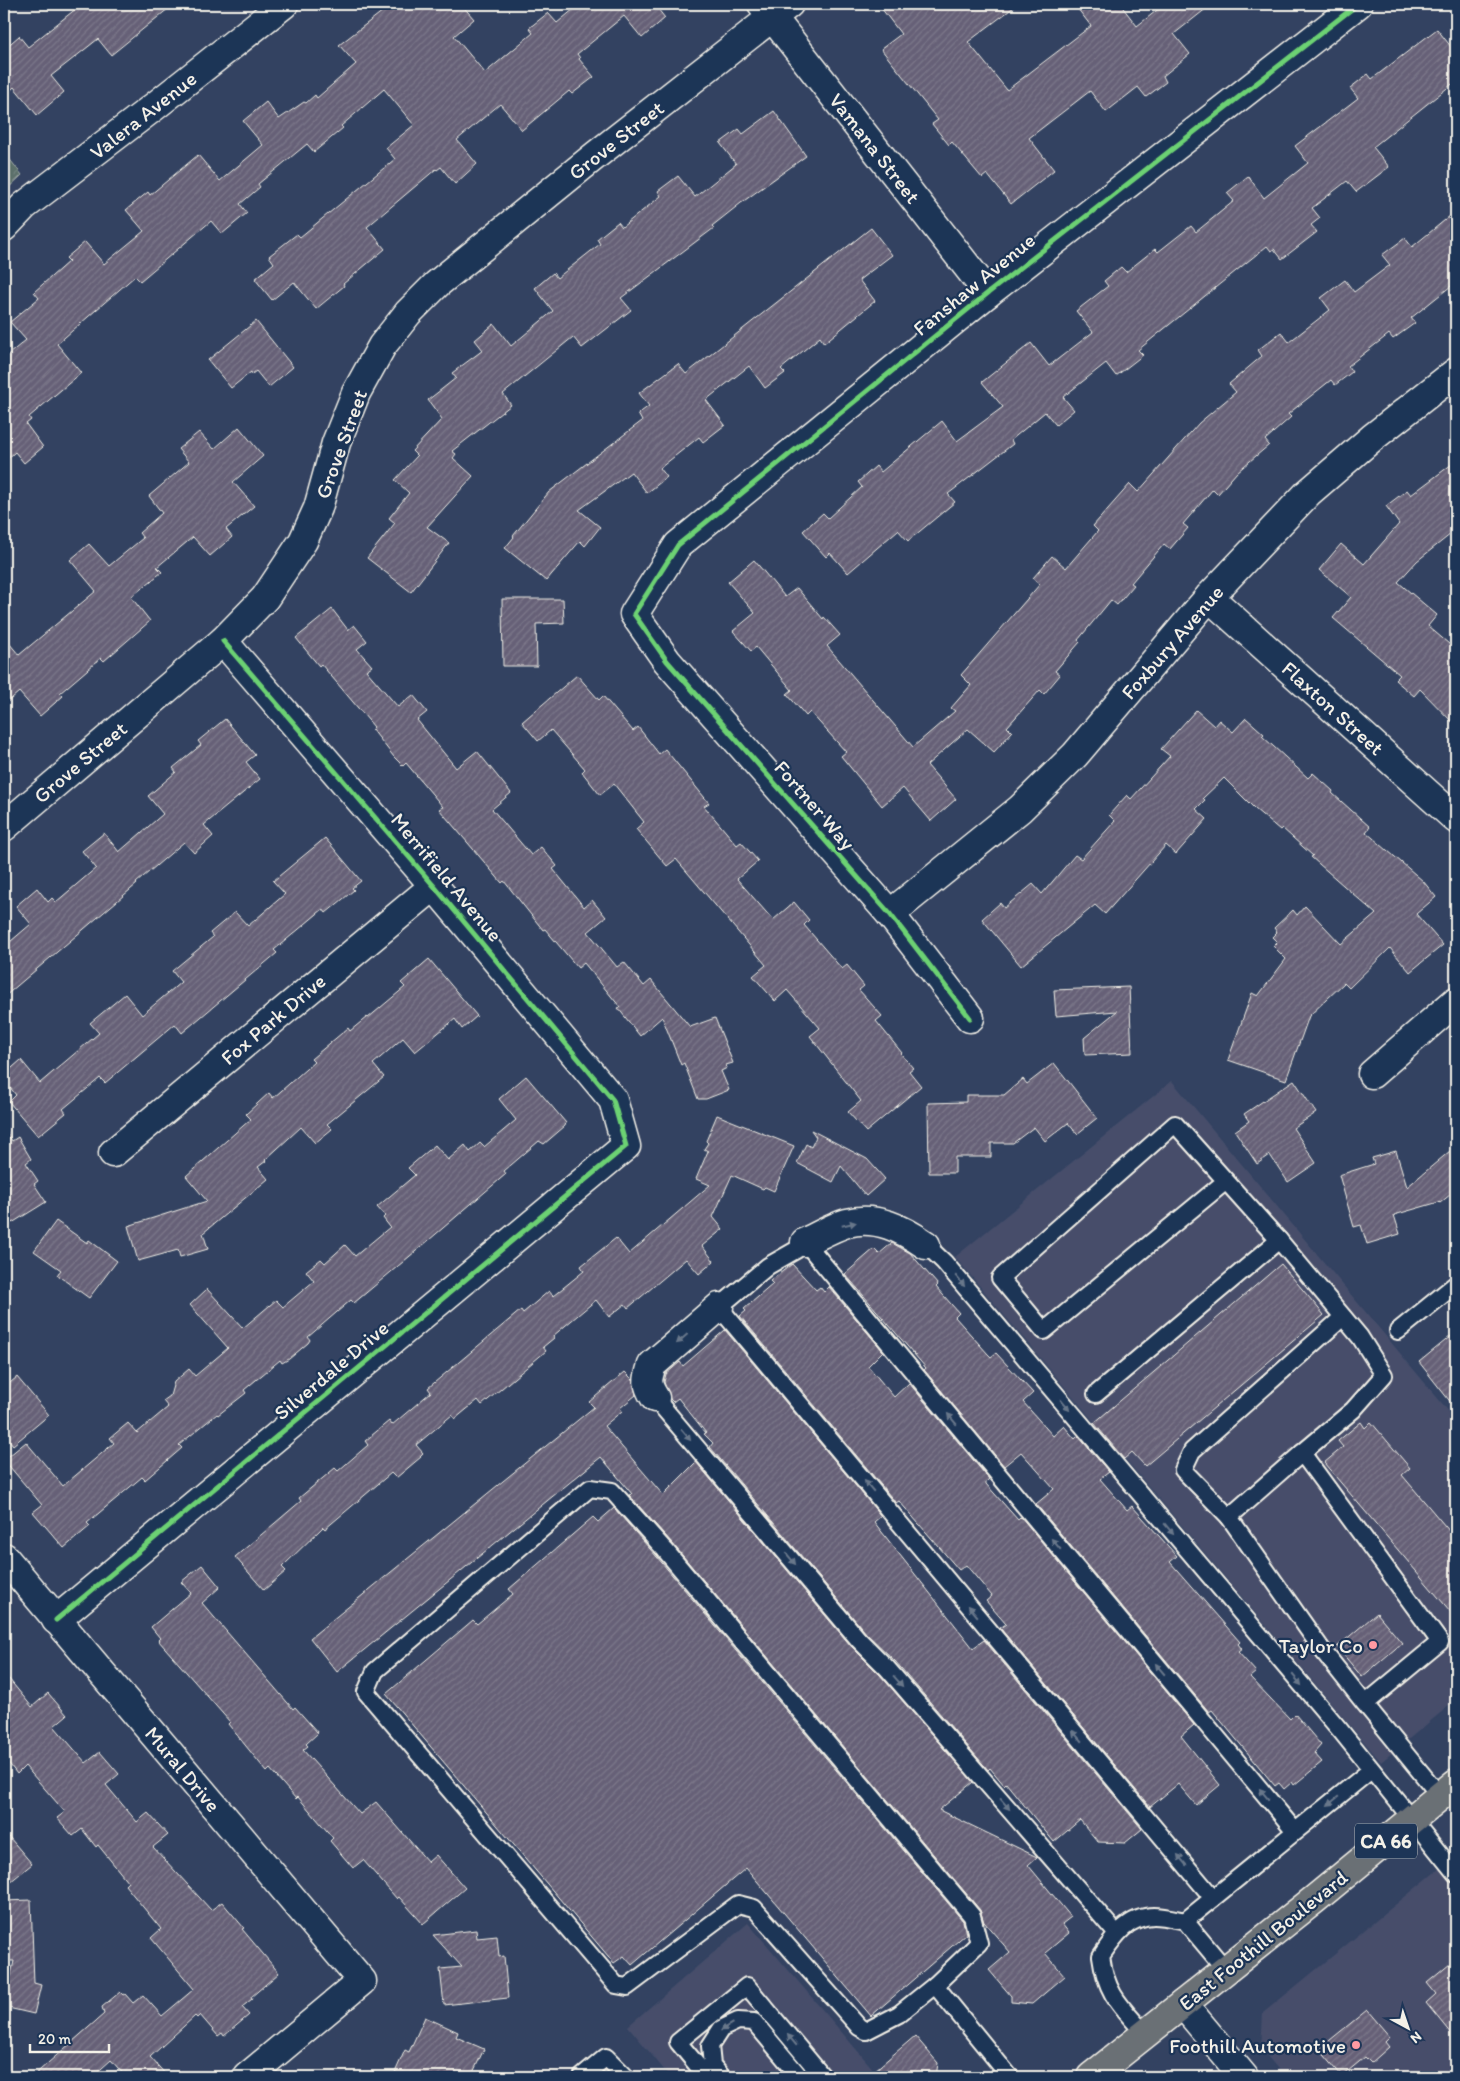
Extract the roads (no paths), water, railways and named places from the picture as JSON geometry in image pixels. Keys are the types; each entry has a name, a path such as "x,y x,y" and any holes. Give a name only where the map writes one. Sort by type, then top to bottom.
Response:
{"main road":[{"name":"East Foothill Boulevard","path":"1091,2077 1448,1790"}],"street":[{"name":"Valera Avenue","path":"4,227 24,206 284,4"},
{"name":"Fanshaw Avenue","path":"634,614 678,545 988,293 1358,4"},
{"name":"Vamana Street","path":"775,8 988,293"},
{"name":"Grove Street","path":"4,826 223,641 265,598 303,541 318,508 336,444 356,393 382,346 408,313 445,278 775,8"},
{"name":"Foxbury Avenue","path":"890,914 1020,809 1075,755 1209,597 1308,493 1372,438 1456,372"},
{"name":"Flaxton Street","path":"1209,597 1456,819"},
{"name":"Fortner Way","path":"634,614 667,661 890,914 970,1018"},
{"name":"Merrifield Avenue","path":"223,641 434,886 613,1100 626,1146"},
{"name":"Fox Park Drive","path":"113,1153 434,886"},
{"path":"1372,1074 1456,1001"},
{"name":"Silverdale Drive","path":"56,1620 626,1146"},
{"path":"804,1242 847,1223 872,1221 892,1225 926,1245"},
{"path":"655,1398 648,1386 652,1365 719,1307"},
{"name":"Mural Drive","path":"4,1557 362,1981 247,2077"},
{"path":"1183,2004 1244,2077"}],"lane":[{"path":"1226,1181 1044,1331 1000,1278 1175,1124 1279,1240 1360,1337 1384,1375 1353,1410 1229,1517"},
{"path":"1096,1394 1279,1240"},
{"path":"1213,1898 719,1307 768,1266 796,1250 804,1242 1295,1831"},
{"path":"926,1245 944,1262 1334,1723 1456,1874"},
{"path":"1398,1331 1456,1284"},
{"path":"1343,1317 1192,1451 1183,1470 1229,1517 1323,1652 1365,1704 1448,1790"},
{"path":"655,1398 858,1640 887,1668 1116,1933"},
{"path":"1302,1453 1440,1642 1365,1704"},
{"path":"590,1488 612,1491 690,1579 972,1916 979,1943 935,1986 899,2014 866,2031 858,2027 754,1908 738,1904 627,1987 616,1985 366,1692 375,1671 590,1488"},
{"path":"1185,1921 1371,1770"},
{"path":"1145,2034 1113,1997 1104,1976 1101,1956 1116,1933 1133,1920 1153,1916 1185,1921 1226,1970"},
{"path":"707,2077 678,2042 747,1986 823,2077"},
{"path":"935,1986 1010,2077"},
{"path":"722,2077 712,2065 710,2046 721,2029 738,2021 754,2022 800,2077"},
{"path":"582,2077 606,2057 626,2077"}],"place":[{"name":"Taylor Co","path":"1373,1645"},
{"name":"Foothill Automotive","path":"1356,2045"}]}
